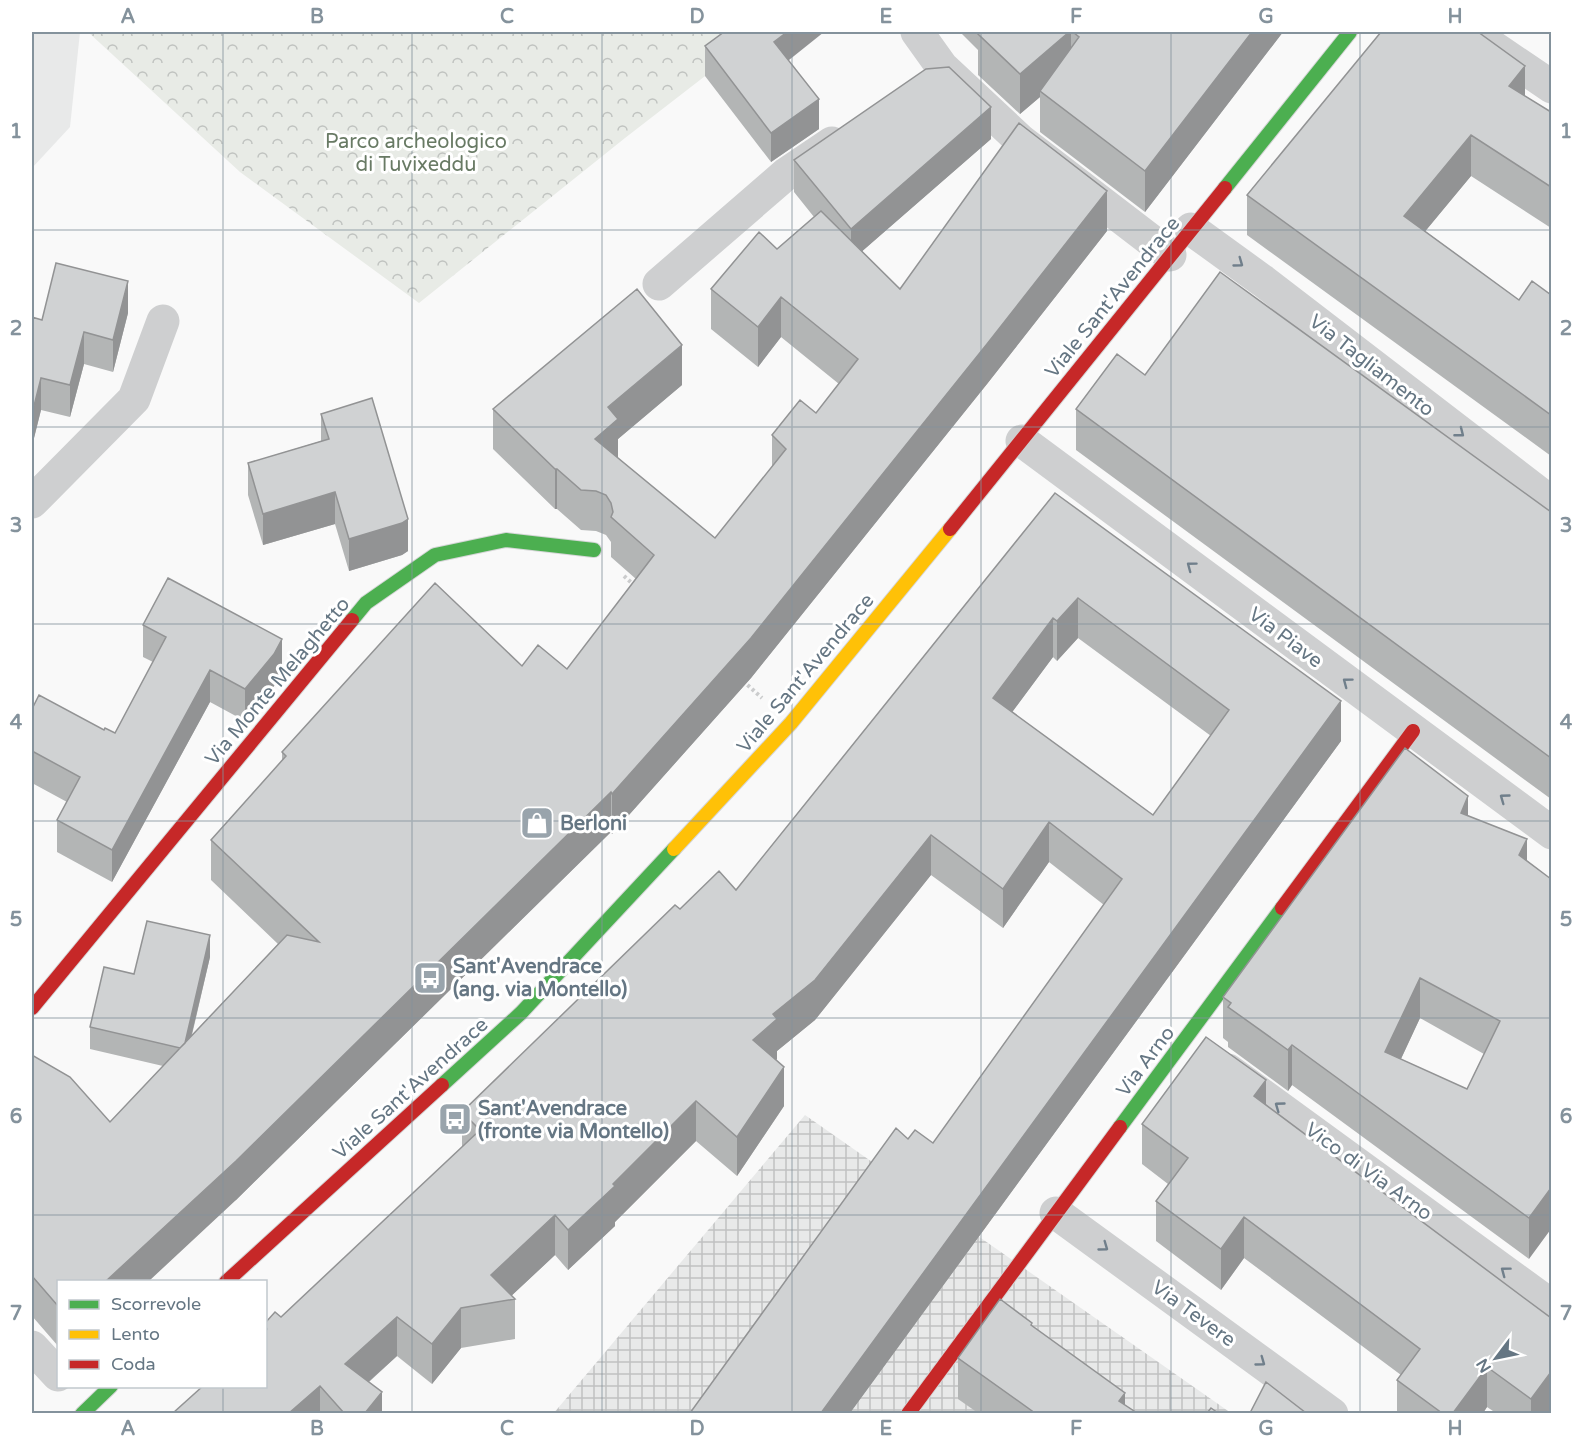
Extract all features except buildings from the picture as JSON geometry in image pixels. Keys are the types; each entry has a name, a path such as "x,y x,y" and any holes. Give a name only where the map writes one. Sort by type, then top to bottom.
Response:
{"main road":[{"name":"Viale Sant'Avendrace","path":"227,1280 521,1013 791,723 1022,441 1350,32"},
{"name":"Via Monte Melaghetto","path":"32,1008 366,603 435,555 506,540 594,550"},
{"name":"Via Arno","path":"908,1413 1413,731"}],"street":[{"path":"917,32 932,74 1170,255"},
{"path":"1471,32 1551,87"},
{"path":"659,284 786,174 854,127"},
{"name":"Via Tagliamento","path":"1191,229 1263,281 1551,503"},
{"path":"32,502 134,399 163,321"},
{"name":"Via Piave","path":"1022,441 1551,832"},
{"name":"Vico di Via Arno","path":"1185,1039 1551,1306"},
{"name":"Via Tevere","path":"1056,1213 1332,1413"},
{"path":"32,1347 57,1374"}],"path":[{"path":"594,550 639,589"},
{"path":"737,676 791,723"}],"shaded area":[{"path":"32,32 80,32 70,127 32,168"},
{"path":"805,1115 1231,1413 553,1414"}],"green space":[{"name":"Parco archeologico di Tuvixeddu","path":"88,32 762,32 419,303 240,172"}],"traffic: fast":[{"path":"1225,188 1350,32"},
{"path":"352,620 366,603 435,555 506,540 594,550"},
{"path":"442,1085 521,1013 674,849"},
{"path":"1120,1127 1282,908"},
{"path":"82,1414 109,1388"}],"traffic: slow":[{"path":"674,849 791,723 950,529"}],"traffic: jam":[{"path":"950,529 1225,188"},
{"path":"32,1008 352,620"},
{"path":"1282,908 1413,731"},
{"path":"228,1280 442,1085"},
{"path":"908,1414 1120,1127"}],"place":[{"name":"Berloni","path":"537,823"},
{"name":"Sant'Avendrace (ang. via Montello)","path":"430,978"},
{"name":"Sant'Avendrace (fronte via Montello)","path":"455,1119"}]}
